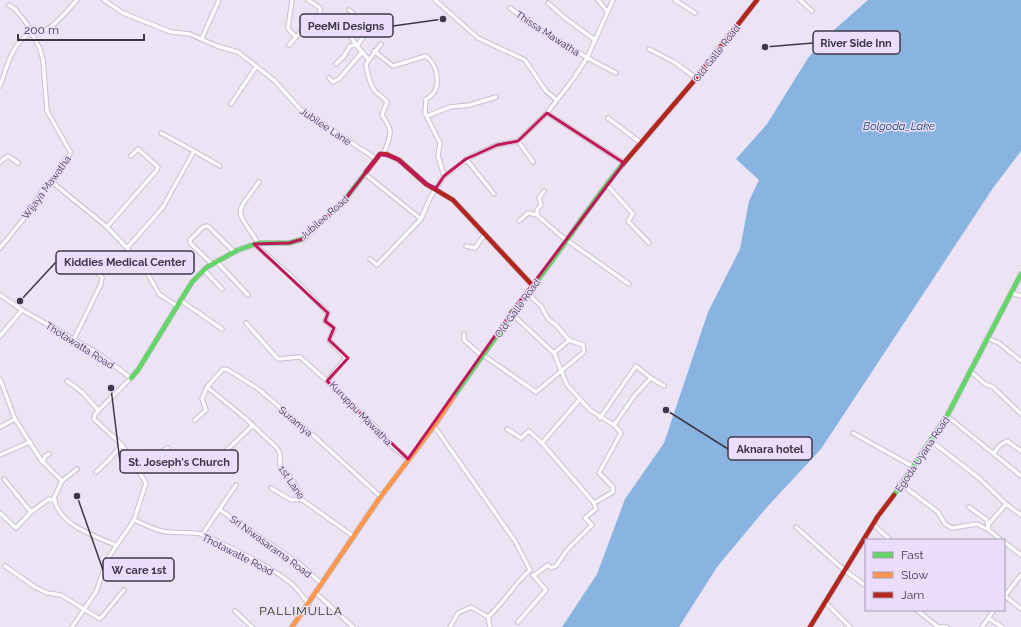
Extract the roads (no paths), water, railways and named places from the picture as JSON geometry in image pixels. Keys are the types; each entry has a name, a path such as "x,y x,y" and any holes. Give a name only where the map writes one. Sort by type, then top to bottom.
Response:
{"main road":[{"name":"Old Galle Road","path":"292,627 309,604 315,592 353,536 408,459 434,426 510,317 511,313 528,294 566,239 624,163 696,78 757,0"},
{"name":"Jubilee Road","path":"131,378 138,370 192,282 204,270 234,252 256,244 289,243 303,239 343,202 365,174 375,158 384,153"},
{"path":"384,153 396,158 428,185 436,188 453,200 533,286"},
{"name":"Egoda Uyana Road","path":"810,627 873,524 902,485 947,416 1021,274"}],"street":[{"path":"0,86 11,54 31,33 46,30 66,13 76,0"},
{"name":"Jubilee Lane","path":"104,0 123,13 171,32 180,32 202,38 217,46 238,52 275,81 300,110 375,158"},
{"path":"202,38 218,0"},
{"path":"292,0 288,28 296,37"},
{"path":"308,0 320,8 320,14"},
{"path":"435,0 478,38 525,60 546,91 557,100"},
{"path":"598,0 607,11"},
{"path":"370,259 377,265 421,219 436,188 444,176 466,159 497,145 518,141 547,113 586,58 613,0"},
{"path":"675,0 695,13"},
{"path":"800,0 812,10"},
{"path":"548,3 565,18 595,40"},
{"path":"9,5 16,10 27,24 31,33"},
{"name":"Thissa Mawatha","path":"510,8 532,25 586,58 616,73"},
{"path":"349,10 354,14 355,18 344,27 356,46 368,59"},
{"path":"289,45 308,24"},
{"path":"356,46 370,26"},
{"name":"Wijaya Mawatha","path":"0,248 26,216 45,186 52,182 62,163 71,153 46,110 43,60 40,49 31,33"},
{"path":"381,44 368,59 367,69 376,92 387,102 382,116 390,125 390,132 384,153"},
{"path":"336,64 344,56 350,46 356,46"},
{"path":"649,49 680,66 696,78"},
{"path":"374,51 393,66 426,56 435,69 438,86 431,97 426,100 424,104 427,116 440,143 438,156 444,176"},
{"path":"329,78 333,82 339,79 362,52"},
{"path":"231,104 256,67"},
{"path":"427,116 450,107 470,105 496,97"},
{"path":"547,113 624,163"},
{"path":"608,118 641,143"},
{"path":"161,133 220,166"},
{"path":"518,141 533,162"},
{"path":"107,227 157,170 158,167 138,149 131,156"},
{"path":"127,248 163,207 194,151"},
{"path":"0,162 8,156 18,163"},
{"path":"466,159 494,194"},
{"path":"365,174 421,219"},
{"path":"52,182 107,227 127,248 149,276 159,294 177,306"},
{"path":"256,244 240,216 239,210 259,182"},
{"path":"607,185 633,214 628,221 649,243"},
{"path":"537,215 537,210 542,205 539,198 544,191"},
{"path":"519,221 528,213 537,215 566,239 629,284"},
{"path":"234,252 208,226 203,227 190,240 190,244 214,263 248,295"},
{"path":"466,246 475,248 485,234"},
{"name":"Kuruppu Mawatha","path":"256,244 291,276 328,314 325,320 334,328 329,340 346,358 327,381 375,426 392,446 408,459"},
{"path":"74,339 101,284 102,277 86,263"},
{"path":"204,270 222,289"},
{"path":"1011,293 1021,296"},
{"path":"464,334 464,340 468,345 536,392 584,352 583,345 569,340 556,325 548,319 541,306 528,294"},
{"name":"Thotawatta Road","path":"0,295 22,310 96,352 131,378"},
{"path":"180,300 222,329"},
{"path":"0,336 22,310"},
{"path":"511,313 554,352 560,371 567,385 590,410 600,418 614,425 621,432 599,473 613,487 613,492 594,503"},
{"path":"246,323 278,359 300,358 327,381"},
{"path":"987,338 999,343 1021,361"},
{"path":"554,352 569,340"},
{"path":"600,418 636,366 664,386"},
{"name":"Suramya","path":"208,387 225,369 257,388 314,436 381,497"},
{"path":"970,371 985,384 994,387 1021,414"},
{"path":"72,627 96,592 108,558 115,545 134,520 146,483 122,444 94,419 98,410 131,378"},
{"path":"614,425 635,396 651,378"},
{"path":"0,379 3,396 15,419 43,462 62,481"},
{"path":"66,381 82,392 98,410"},
{"path":"195,420 206,412 202,399 208,387"},
{"name":"1st Lane","path":"208,387 253,425 277,448 280,465 294,482 301,499 353,536"},
{"path":"542,443 580,399"},
{"path":"947,416 1021,476"},
{"path":"0,427 15,419"},
{"path":"226,451 253,425"},
{"path":"434,426 515,540 533,576 546,590 518,622"},
{"path":"507,429 521,438 529,431 542,443 594,503 596,509 585,518 592,525 567,550 556,566 552,568 548,565 533,576"},
{"path":"854,433 914,467"},
{"path":"930,441 979,478 1006,504 1021,515"},
{"path":"994,453 1007,441 1021,451"},
{"path":"0,456 30,442"},
{"path":"96,472 108,461 122,444"},
{"path":"134,465 149,452 160,453 168,448"},
{"path":"43,462 45,456 49,454"},
{"path":"77,469 62,481 56,493 55,501 57,507 68,521 84,531 115,545"},
{"path":"4,479 31,512"},
{"path":"203,535 236,484"},
{"path":"902,485 938,512 945,524 952,528 955,529 982,524 1000,539"},
{"path":"271,488 292,500 301,499"},
{"path":"0,513 16,528 31,512 46,500 55,501"},
{"path":"988,524 1006,504"},
{"path":"969,507 987,520 989,530"},
{"name":"Sri Niwasarama Road","path":"220,510 300,564 321,583"},
{"name":"Thotawatte Road","path":"134,520 166,532 180,534 189,531 203,535 280,575 295,587 301,597 309,604"},
{"path":"873,524 889,539"},
{"path":"796,527 844,570 865,585"},
{"path":"1005,543 1021,555"},
{"path":"5,566 36,588 47,593 62,595 100,619 124,590"},
{"path":"488,617 497,609 521,578 530,570"},
{"path":"1021,575 1005,596 1021,609"},
{"path":"315,592 353,627"},
{"path":"825,602 850,627"},
{"path":"450,627 458,613 471,607 488,617 490,627"},
{"path":"235,611 252,627"},
{"path":"918,611 938,627 947,627"},
{"path":"982,627 993,611"},
{"path":"988,618 1002,627"}],"water":[{"name":"Bolgoda_Lake","path":"868,0 1021,0 1021,151 993,188 821,449 767,507 717,567 679,627 562,627 597,574 625,499 664,443 708,312 740,249 749,201 759,180 736,159 767,124 808,58 826,37"}],"place":[{"name":"PeeMi Designs","path":"443,19"},
{"name":"River Side Inn","path":"765,47"},
{"name":"Kiddies Medical Center","path":"20,301"},
{"name":"St. Joseph's Church","path":"111,388"},
{"name":"Aknara hotel","path":"666,410"},
{"name":"W care 1st","path":"77,496"}],"district":[{"name":"PALLIMULLA","path":"301,611"}]}
